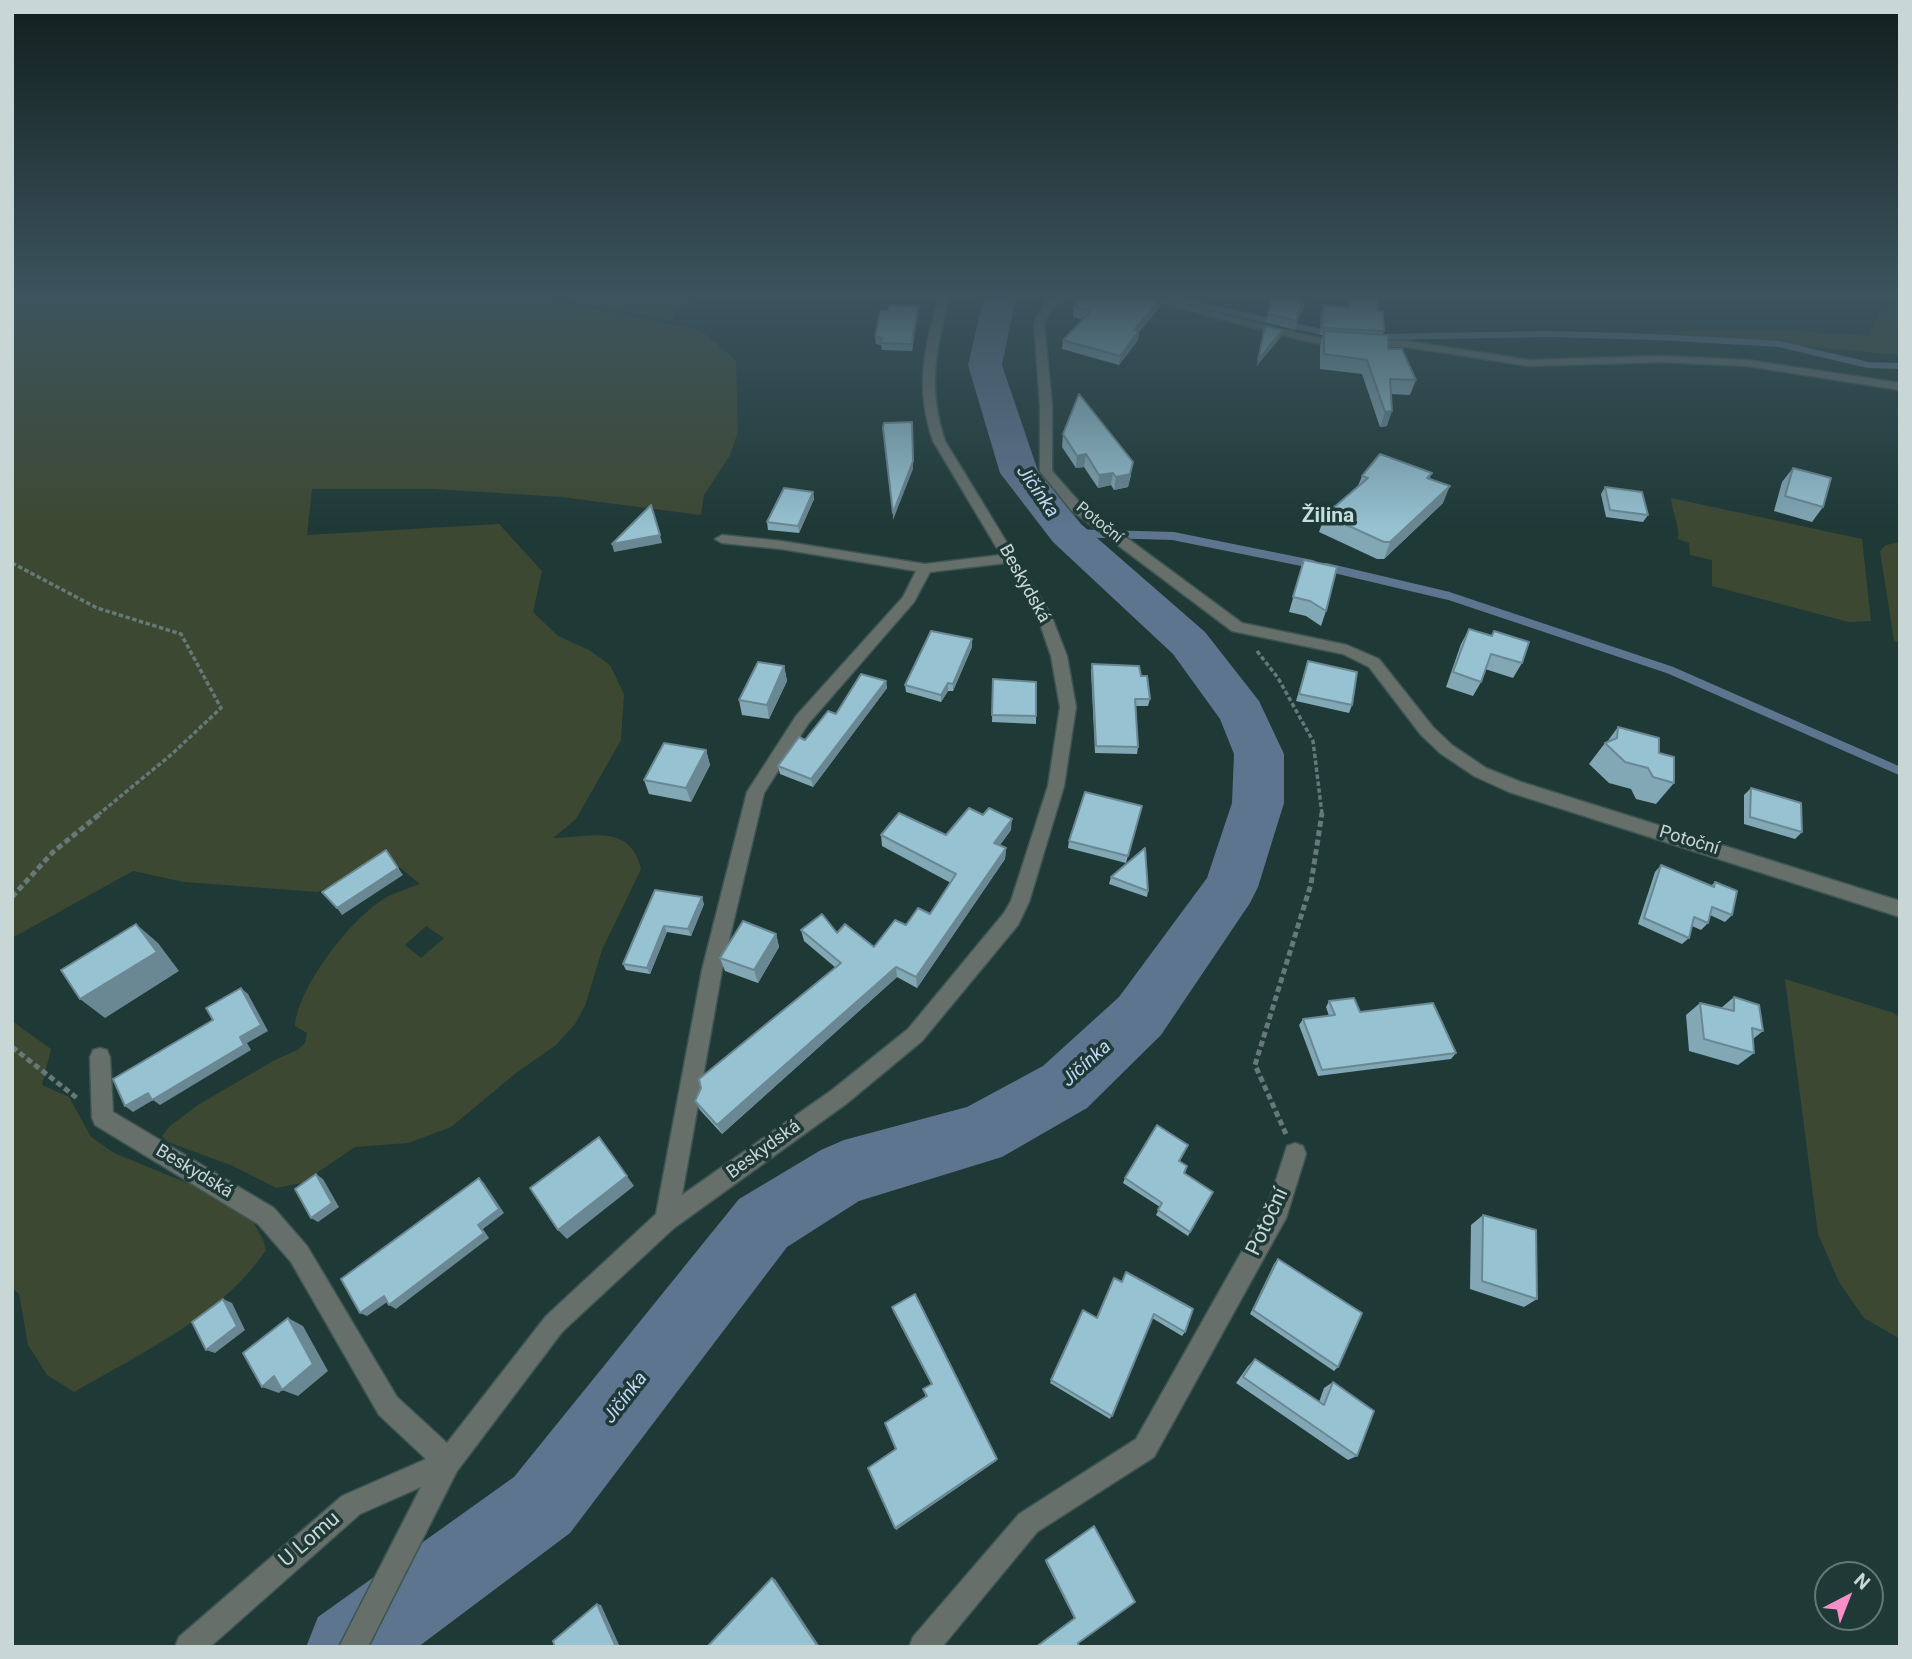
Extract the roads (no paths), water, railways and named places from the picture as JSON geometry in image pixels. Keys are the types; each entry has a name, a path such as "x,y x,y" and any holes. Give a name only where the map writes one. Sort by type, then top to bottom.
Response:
{"street":[{"name":"Beskydská","path":"100,1057 103,1118 266,1216 299,1254 388,1406 449,1462 554,1324 666,1220 839,1097 915,1035 1011,919 1020,902 1056,786 1068,708 1059,656 1044,615 939,441 929,416 925,389 927,374"},
{"name":"Potoční","path":"1043,374 1046,471 1076,507 1237,627 1361,655 1384,673 1427,731 1446,749 1480,772 1515,788 1900,909"},
{"path":"1820,374 1900,387"},
{"path":"722,539 781,545 925,568 1010,558"},
{"path":"666,1220 712,970 756,792 802,720 909,599 925,568"},
{"name":"Potoční","path":"923,1647 1028,1523 1144,1448 1278,1210 1295,1154"},
{"path":"353,1647 449,1462"},
{"name":"U Lomu","path":"189,1647 351,1505 449,1462"}],"waterway":[{"name":"Jičínka","path":"348,1647 542,1505 763,1223 844,1173 979,1135 1065,1087 1140,1016 1231,887 1258,803 1259,754 1242,713 1189,643 1067,533 1019,473 988,374"},
{"path":"1067,533 1173,536 1312,564"},
{"path":"1326,567 1449,596 1670,670 1900,771"}],"district":[{"name":"Žilina","path":"1328,517"}]}
